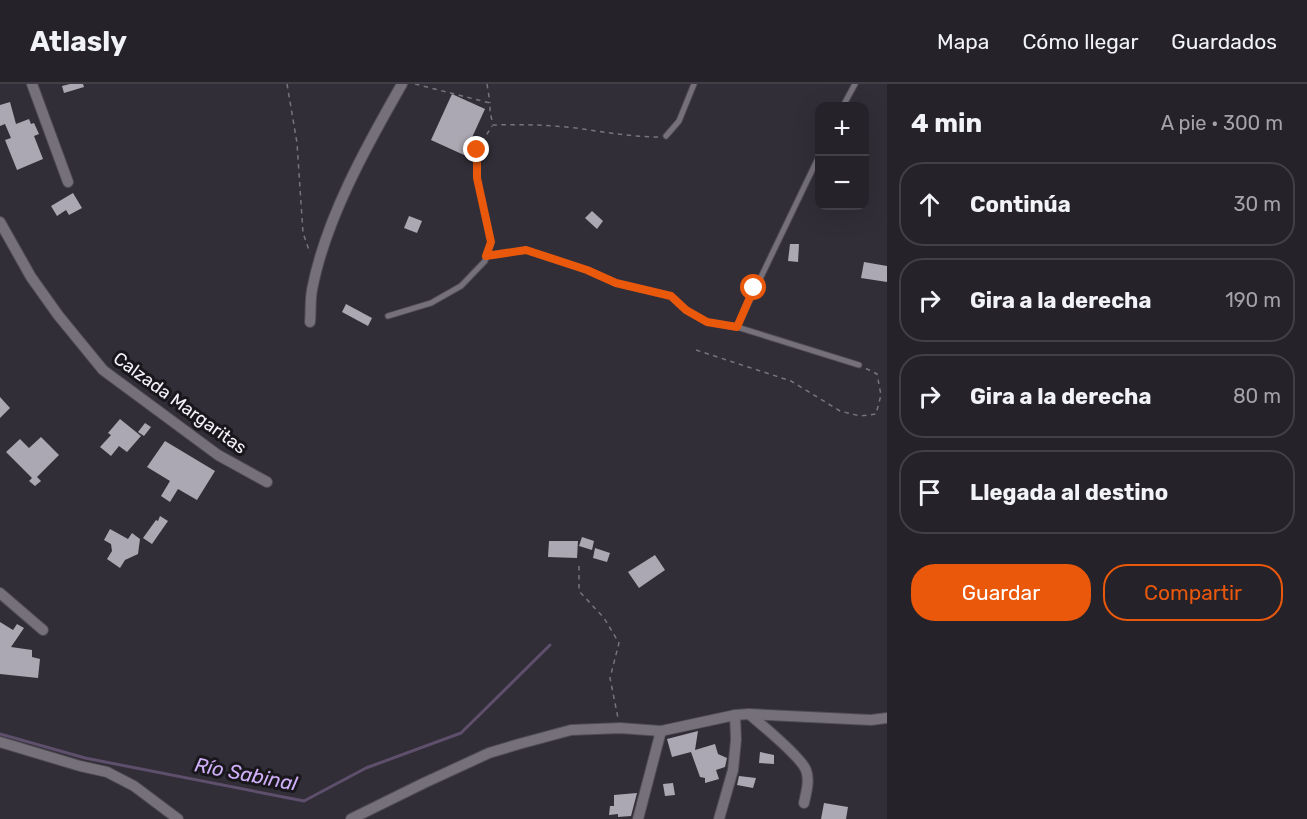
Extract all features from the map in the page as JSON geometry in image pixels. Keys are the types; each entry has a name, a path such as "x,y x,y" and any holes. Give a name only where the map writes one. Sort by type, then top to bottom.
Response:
{"street":[{"path":"32,84 68,182"},
{"path":"310,322 312,292 322,249 360,161 402,84"},
{"name":"Calzada Margaritas","path":"0,222 31,277 58,315 103,370 218,455 267,482"},
{"path":"0,592 43,630"},
{"path":"351,819 489,753 571,730 620,728 661,731 735,714 871,720 887,718"},
{"path":"719,819 733,770 736,740 735,714"},
{"path":"749,714 806,768 808,788 804,803"},
{"path":"638,819 661,731"},
{"path":"0,742 107,772 134,786 178,819"}],"lane":[{"path":"666,136 679,121 694,84"},
{"path":"845,102 855,84"},
{"path":"737,327 818,156"},
{"path":"388,316 431,303 461,286 485,261 486,256 526,250 587,270 616,283 671,296 686,310 707,322 737,327 859,364"}],"path":[{"path":"287,84 297,143 303,233 306,247 318,267"},
{"path":"415,84 490,104"},
{"path":"486,256 491,242 477,178 477,150 493,125 487,84"},
{"path":"493,125 525,124 635,137 666,136"},
{"path":"696,350 791,381 840,411 860,416 876,414 881,395 877,374 859,364"},
{"path":"579,566 579,591 604,618 619,643 610,678 620,728"}],"building":[{"path":"83,84 84,87 64,93 62,86"},
{"path":"452,94 485,109 464,155 431,140"},
{"path":"10,102 16,124 29,119 31,124 34,123 39,134 34,136 43,159 17,170 5,140 11,138 5,124 0,126 0,105"},
{"path":"73,193 82,208 69,215 66,210 57,216 51,206"},
{"path":"592,211 603,221 597,229 585,218"},
{"path":"409,216 422,221 417,233 404,228"},
{"path":"790,244 799,244 798,262 788,261"},
{"path":"864,262 887,266 887,282 861,278"},
{"path":"346,304 372,318 368,326 342,312"},
{"path":"0,397 10,408 0,418"},
{"path":"120,419 141,436 127,452 119,446 111,456 100,447 111,435 108,433"},
{"path":"145,423 151,427 144,436 138,432"},
{"path":"41,437 59,455 37,477 41,481 35,486 29,481 32,478 6,452 20,439 29,448"},
{"path":"165,441 215,471 197,500 178,489 170,502 161,496 170,481 147,467"},
{"path":"160,516 168,521 152,544 143,538"},
{"path":"110,529 128,539 132,533 140,539 138,554 125,560 120,568 107,559 112,551 111,544 104,540"},
{"path":"582,537 594,541 592,550 579,546"},
{"path":"549,541 578,541 577,558 548,557"},
{"path":"595,548 610,553 607,562 593,558"},
{"path":"655,555 665,570 639,588 628,572"},
{"path":"0,622 13,630 17,624 24,628 11,647 32,650 32,657 40,659 38,678 0,674"},
{"path":"698,731 695,750 715,744 718,754 727,758 725,767 716,770 719,779 705,783 705,778 700,777 691,752 672,757 667,739"},
{"path":"760,752 774,755 774,764 759,763"},
{"path":"739,776 756,778 753,788 737,785"},
{"path":"673,783 675,795 665,796 663,784"},
{"path":"637,793 631,816 609,815 610,806 614,806 614,795"},
{"path":"824,803 848,807 846,819 821,819"}],"waterway":[{"name":"Río Sabinal","path":"0,734 85,758 304,801 366,768 461,733 550,645"}],"route":[{"path":"477,150 477,178 491,242 486,256 526,250 587,270 616,283 671,296 686,310 707,322 737,327 754,288"}]}
